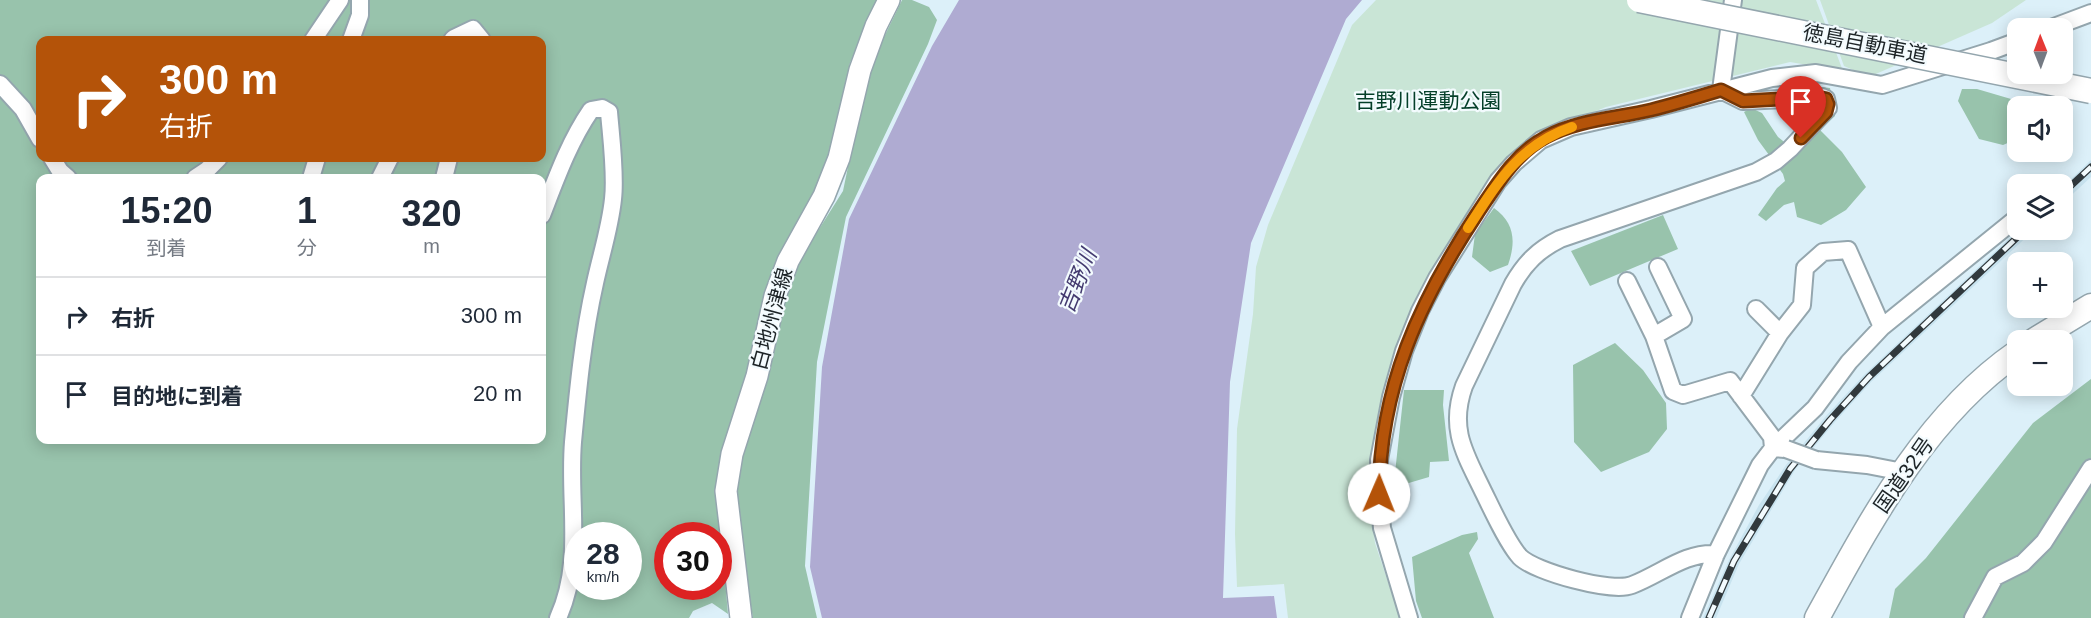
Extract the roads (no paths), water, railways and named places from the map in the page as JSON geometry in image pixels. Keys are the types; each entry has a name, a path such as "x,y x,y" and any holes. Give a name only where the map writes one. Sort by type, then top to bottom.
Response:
{"highway":[{"name":"徳島自動車道","path":"1639,0 2091,91"},
{"path":"2051,330 2091,306"},
{"name":"国道32号","path":"1817,618 1862,537 1903,472 1963,399 2007,360"}],"main road":[{"name":"白地州津線","path":"741,618 726,491 732,454 757,376 775,296 788,261 824,196 839,158 860,70 876,26 889,0"}],"street":[{"path":"316,36 340,0"},
{"path":"352,36 360,15 360,0"},
{"path":"1721,90 1733,0"},
{"path":"2073,20 2091,14"},
{"path":"458,36 473,29 479,36"},
{"path":"1409,618 1382,528 1379,494 1379,460 1391,397 1404,351 1420,310 1448,259 1498,181 1514,163 1541,140 1571,127 1651,110 1721,90 1784,76 1816,73 1882,85 2007,45"},
{"path":"0,84 23,109 36,131"},
{"path":"1716,555 1695,555 1630,586 1618,587 1593,584 1533,567 1519,556 1494,514 1461,446 1457,417 1458,401 1464,386 1513,284 1522,269 1538,253 1560,239 1756,172 1776,161 1790,149 1828,108 1826,99 1822,97 1743,101 1721,90"},
{"path":"546,204 578,130 591,110 602,108 609,112 614,196 583,350 573,446 575,545 571,580 558,618"},
{"path":"54,162 63,174"},
{"path":"201,174 215,162"},
{"path":"1690,618 1716,555 1760,465 1779,449 1815,408 1849,362 1882,327 2007,226"},
{"path":"1741,396 1780,333 1802,305 1805,268 1823,252 1848,250 1882,327"},
{"path":"1654,336 1683,319 1658,267"},
{"path":"1627,281 1654,336 1673,390 1683,395 1730,381 1772,436 1779,449 1816,460 1867,465 1903,472"},
{"path":"1756,309 1780,333"},
{"path":"1973,618 1995,577 2023,562 2044,542 2091,468"}],"water":[{"name":"吉野川","path":"959,0 1362,0 1346,19 1251,243 1230,382 1223,598 1274,596 1277,618 822,618 810,567 822,367 849,219 932,46"}],"railway":[{"path":"2073,184 2091,167"},
{"path":"1709,618 1734,561 1790,469 1869,377 2014,240"}],"park label":[{"name":"吉野川運動公園","path":"1428,101"}]}
